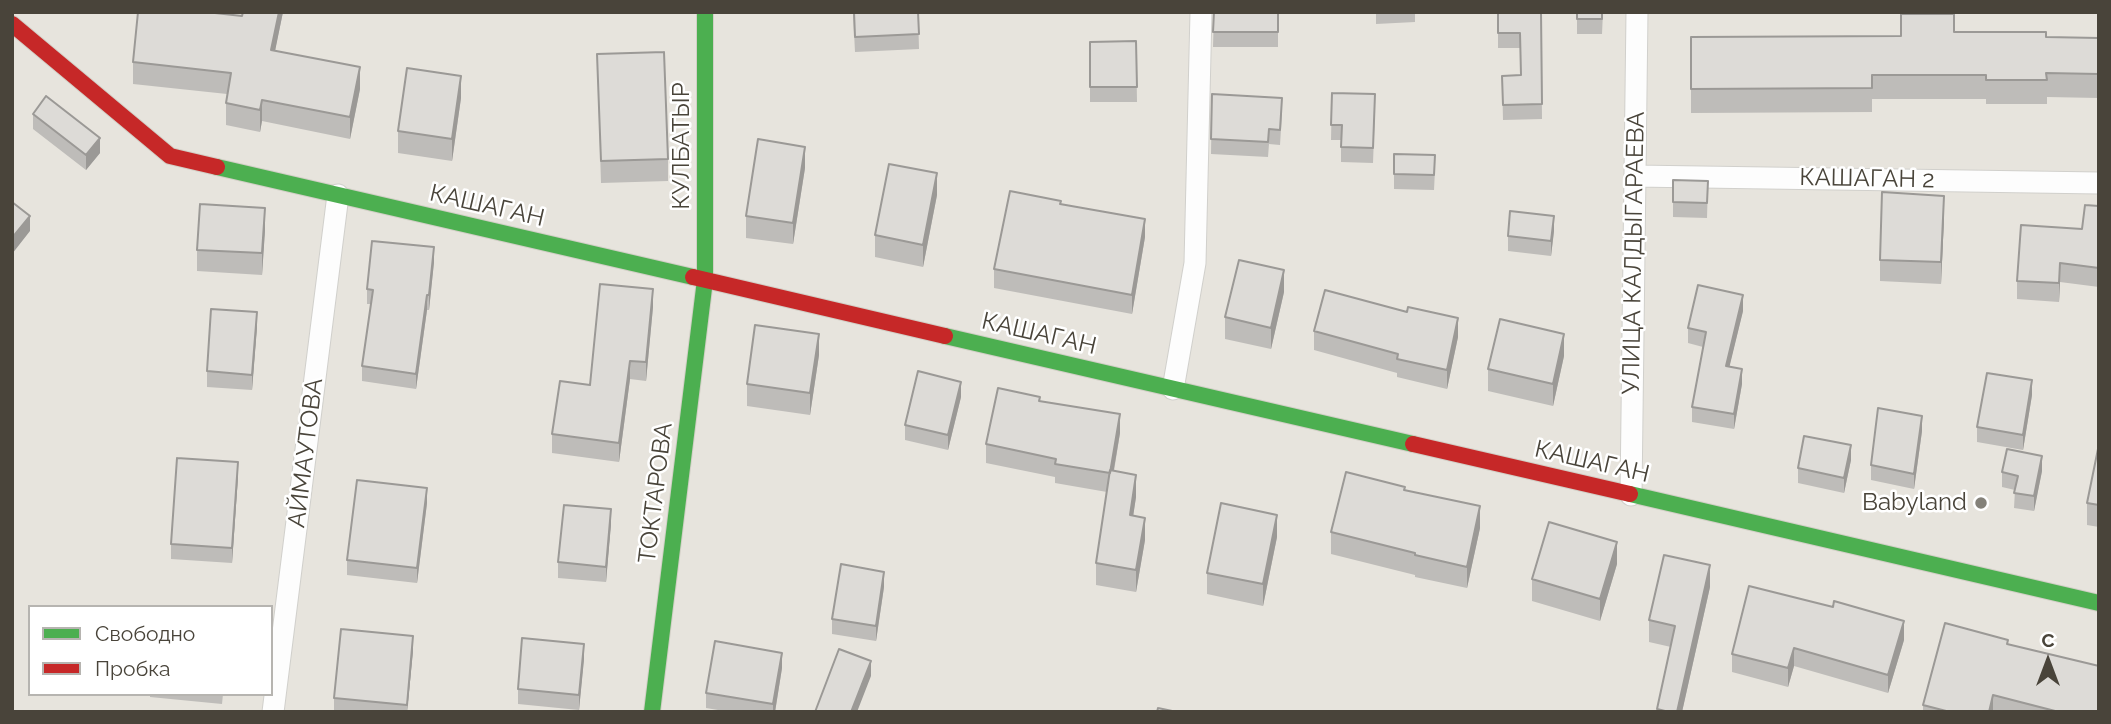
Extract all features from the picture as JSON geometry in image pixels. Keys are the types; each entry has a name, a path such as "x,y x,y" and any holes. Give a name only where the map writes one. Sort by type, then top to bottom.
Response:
{"street":[{"name":"КУЛБАТЫР","path":"705,12 705,280"},
{"path":"1173,389 1195,263 1201,12"},
{"name":"УЛИЦА КАЛДЫГАРАЕВА","path":"1631,495 1637,12"},
{"name":"КАШАГАН","path":"12,24 170,156 2099,603"},
{"name":"КАШАГАН 2","path":"1635,176 2099,183"},
{"name":"АЙМАУТОВА","path":"272,712 338,195"},
{"name":"ТОКТАРОВА","path":"652,712 705,280"}],"shaded area":[{"path":"12,12 2099,12 2099,712 12,712"}],"building":[{"path":"138,12 206,12 242,16 243,12 279,12 271,50 360,67 350,117 262,100 260,110 226,103 231,73 133,62"},
{"path":"854,12 918,12 919,34 855,37"},
{"path":"1214,12 1278,12 1278,32 1213,32"},
{"path":"1498,12 1541,12 1542,104 1503,105 1502,76 1521,75 1520,33 1498,33"},
{"path":"1577,12 1602,12 1602,19 1577,19"},
{"path":"1901,14 1954,14 1954,32 2046,32 2046,37 2099,38 2099,74 2046,73 2047,80 1986,80 1986,75 1872,75 1872,88 1691,89 1691,37 1901,36"},
{"path":"1136,41 1137,87 1090,87 1090,42"},
{"path":"664,52 668,159 601,161 597,54"},
{"path":"407,68 461,76 452,139 398,131"},
{"path":"1332,93 1375,94 1373,148 1341,147 1342,125 1331,125"},
{"path":"1212,94 1282,98 1280,130 1269,129 1268,142 1211,139"},
{"path":"46,96 100,138 86,155 33,114"},
{"path":"758,139 805,147 793,223 746,216"},
{"path":"1394,154 1435,155 1434,175 1394,174"},
{"path":"889,164 937,173 923,245 875,235"},
{"path":"1673,180 1708,181 1707,203 1673,202"},
{"path":"1010,191 1061,201 1060,204 1145,219 1132,295 994,269"},
{"path":"1882,192 1944,196 1941,262 1880,260"},
{"path":"12,202 30,216 12,238"},
{"path":"200,204 265,208 262,253 197,250"},
{"path":"2085,205 2099,206 2099,268 2060,263 2059,283 2017,281 2021,225 2082,229"},
{"path":"1510,211 1554,216 1551,241 1508,236"},
{"path":"372,241 434,247 416,374 362,366 373,290 367,289"},
{"path":"1239,260 1284,270 1271,328 1225,317"},
{"path":"600,284 653,289 646,362 630,361 619,443 552,434 560,381 590,385"},
{"path":"1698,285 1743,295 1726,366 1742,369 1734,414 1692,407 1706,332 1688,328"},
{"path":"1325,290 1407,312 1408,307 1458,318 1447,370 1397,359 1398,354 1314,331"},
{"path":"211,309 257,312 252,375 207,371"},
{"path":"1500,319 1564,334 1553,384 1488,369"},
{"path":"755,325 819,334 810,393 747,384"},
{"path":"918,371 961,382 948,435 905,425"},
{"path":"1987,373 2032,380 2023,435 1977,427"},
{"path":"998,388 1040,397 1039,401 1120,414 1110,473 1055,464 1056,459 986,444"},
{"path":"1878,408 1922,416 1914,474 1871,465"},
{"path":"1804,436 1851,445 1844,478 1798,468"},
{"path":"2099,444 2099,505 2087,503"},
{"path":"2007,449 2042,456 2034,496 2014,493 2018,476 2002,472"},
{"path":"177,458 238,462 232,548 171,544"},
{"path":"1110,470 1136,475 1130,515 1145,518 1136,570 1096,563"},
{"path":"1346,472 1405,487 1404,490 1480,506 1467,567 1331,532"},
{"path":"357,480 427,488 417,568 347,560"},
{"path":"1221,503 1277,515 1263,584 1207,573"},
{"path":"564,505 611,509 606,567 558,562"},
{"path":"1549,522 1617,542 1600,599 1532,579"},
{"path":"1664,555 1710,565 1677,712 1657,709 1675,626 1649,620"},
{"path":"841,564 884,572 876,626 832,619"},
{"path":"1749,586 1833,607 1834,601 1904,621 1888,675 1794,648 1788,668 1732,654"},
{"path":"1945,623 2008,640 2007,644 2099,666 2099,712 2059,712 1993,695 1989,712 1950,712 1923,705"},
{"path":"341,629 413,636 407,705 334,698"},
{"path":"522,638 584,644 579,695 518,689"},
{"path":"715,641 782,653 773,704 706,693"},
{"path":"839,649 871,661 851,712 815,712"},
{"path":"1158,708 1177,712 1157,712"}],"traffic: fast":[{"path":"652,712 705,280 705,12"},
{"path":"217,167 693,277"},
{"path":"945,336 1413,444"},
{"path":"1630,494 2099,603"}],"traffic: jam":[{"path":"12,24 170,156 217,167"},
{"path":"693,277 945,336"},
{"path":"1413,444 1630,494"}],"place":[{"name":"Babyland","path":"1981,503"}]}
